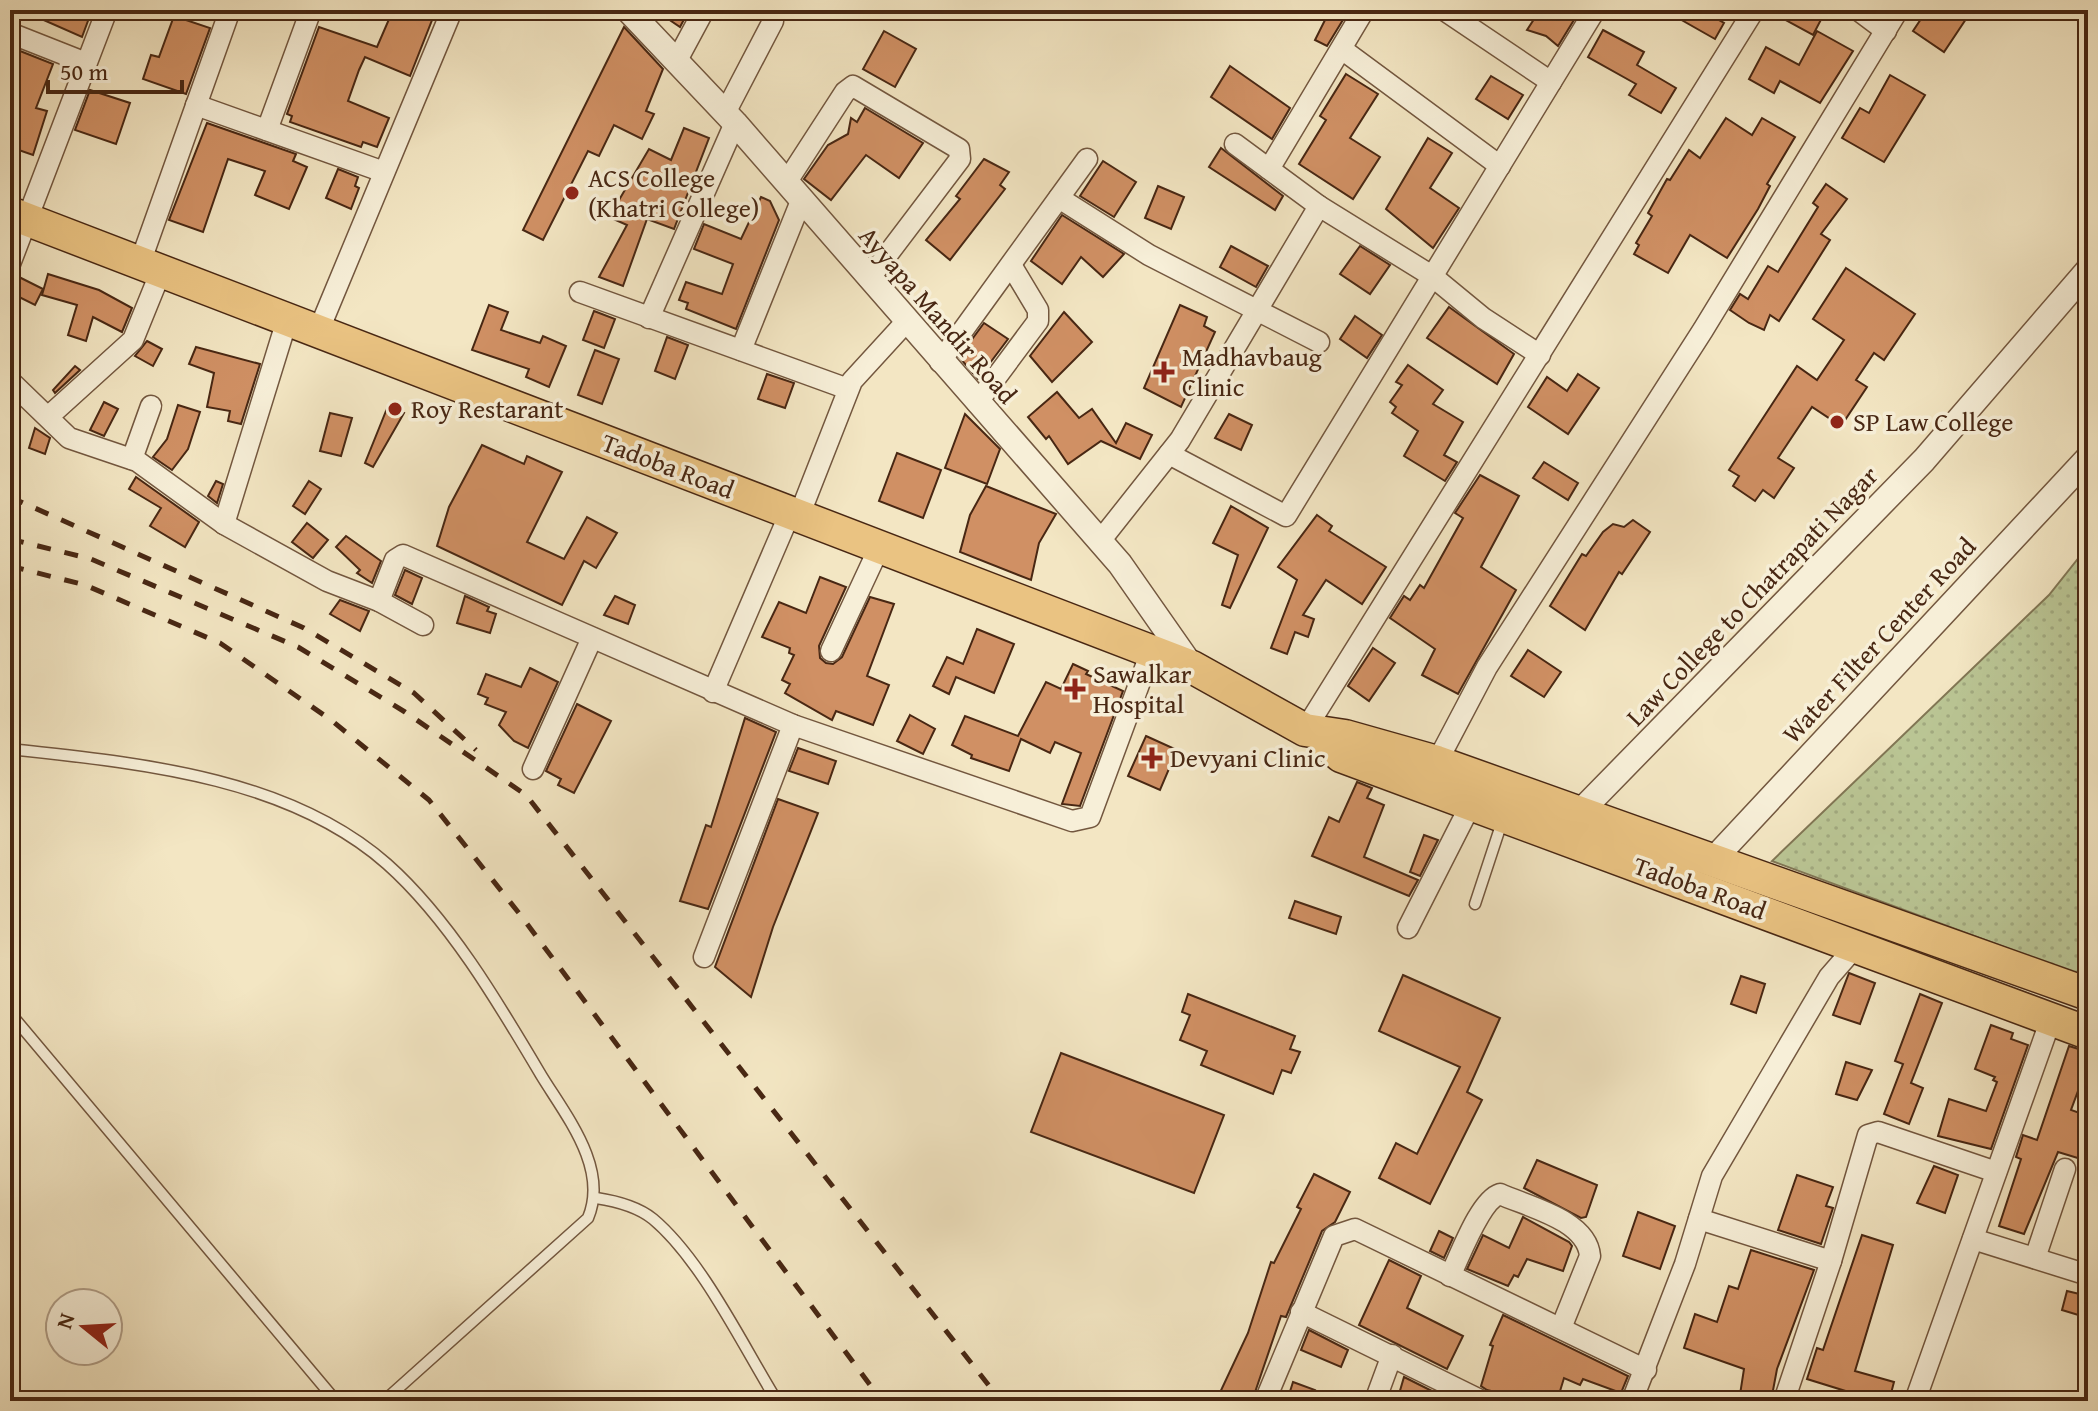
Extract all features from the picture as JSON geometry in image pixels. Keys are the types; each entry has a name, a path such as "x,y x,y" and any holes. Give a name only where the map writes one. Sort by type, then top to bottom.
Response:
{"main road":[{"name":"Tadoba Road","path":"18,216 1192,667 1312,732 1341,756 2088,1033"},
{"name":"Tadoba Road","path":"1312,732 1345,736 1437,762 2088,994"}],"street":[{"path":"10,264 18,216 107,10"},
{"path":"48,417 133,340 150,267 196,105 230,10"},
{"path":"267,130 311,10"},
{"path":"318,332 452,10"},
{"name":"Ayyapa Mandir Road","path":"628,10 730,118 940,362 1120,564 1192,667"},
{"path":"676,62 704,10"},
{"path":"1269,169 1343,50 1364,10"},
{"path":"1444,10 1551,82"},
{"path":"1169,454 1286,516 1595,10"},
{"path":"1312,732 1754,10"},
{"path":"1858,10 1886,31"},
{"path":"1437,762 1487,667 1703,330 1898,10"},
{"path":"649,318 773,21"},
{"path":"10,33 86,63"},
{"path":"1343,50 1500,166"},
{"path":"741,350 794,192 845,92 853,86 959,149 960,159 869,279"},
{"path":"196,105 384,172"},
{"path":"1235,144 1319,206 1432,276 1483,318 1540,355"},
{"path":"940,362 1087,159"},
{"path":"1059,198 1149,255 1319,342"},
{"path":"1100,541 1169,454 1319,206"},
{"path":"977,403 1038,321 1038,310 1011,265"},
{"name":"Law College to Chatrapati Nagar","path":"1578,814 1924,460 2088,270"},
{"path":"580,292 848,389"},
{"path":"224,524 287,320"},
{"path":"713,692 848,389 856,375 906,322"},
{"path":"10,381 62,433 77,442 132,459 224,524 327,581 379,601 423,625"},
{"path":"132,459 151,406"},
{"name":"Water Filter Center Road","path":"1712,861 2088,458"},
{"path":"831,651 879,548"},
{"path":"379,601 395,560 403,555 793,725 1076,821 1090,817 1151,652"},
{"path":"533,769 592,638"},
{"path":"704,957 793,725"},
{"path":"1408,928 1471,804"},
{"path":"1632,1401 1646,1370 1712,1176 1829,977 1856,946"},
{"path":"1915,1401 2051,1019"},
{"path":"1784,1401 1831,1261 1866,1139 1871,1132 1996,1172"},
{"path":"2035,1258 2065,1169"},
{"path":"1450,1276 1484,1207 1494,1196 1500,1194 1576,1229 1589,1246 1590,1256 1561,1328"},
{"path":"1699,1219 1831,1261"},
{"path":"1265,1401 1334,1236 1355,1229 1646,1370"},
{"path":"1973,1239 2088,1275"},
{"path":"1301,1312 1479,1400"},
{"path":"1375,1401 1392,1355"}],"lane":[{"path":"10,749 165,766 252,792 329,824 386,863 437,917 522,1042 578,1136 589,1163 596,1198 588,1218 384,1401"},
{"path":"1475,904 1504,816"},
{"path":"10,1013 336,1401"},
{"path":"596,1198 619,1201 651,1218 684,1250 777,1401"}],"green space":[{"path":"2088,546 2088,978 1772,861 2049,595"}],"building":[{"path":"21,10 92,10 82,37"},
{"path":"393,10 436,10 410,76 365,57 359,70 348,101 389,118 377,147 363,142 361,147 290,122 292,116 287,114 319,27 377,47"},
{"path":"655,10 689,10 680,27"},
{"path":"1330,10 1349,10 1327,46 1315,40"},
{"path":"1540,10 1569,10 1577,15 1558,46 1546,36 1527,30"},
{"path":"1664,10 1701,10 1724,23 1715,39"},
{"path":"1767,10 1826,10 1813,35"},
{"path":"1927,10 1972,10 1944,52 1913,31"},
{"path":"174,16 210,28 186,94 143,79 151,55 159,57"},
{"path":"624,27 663,69 646,111 654,114 642,139 614,125 599,156 588,151 543,240 523,230"},
{"path":"1603,30 1644,52 1637,65 1676,88 1661,113 1629,95 1636,84 1588,57"},
{"path":"884,31 916,49 895,87 863,69"},
{"path":"1817,31 1853,51 1820,103 1780,81 1774,93 1749,79 1766,47 1799,65"},
{"path":"10,47 53,64 36,108 47,111 33,155 10,147"},
{"path":"1230,66 1290,108 1272,139 1211,97"},
{"path":"1346,74 1378,94 1350,138 1380,157 1353,199 1299,164 1326,120 1320,116"},
{"path":"1890,75 1925,95 1884,162 1842,138 1860,108 1869,113"},
{"path":"1491,76 1523,95 1508,119 1476,99"},
{"path":"90,90 130,103 116,144 75,130"},
{"path":"865,108 923,143 899,178 866,155 831,200 804,179 828,145 848,134 851,118 857,122"},
{"path":"1726,118 1752,135 1762,118 1795,137 1767,184 1770,186 1758,209 1727,258 1690,235 1668,273 1634,254 1639,245 1636,243 1652,216 1648,213 1667,179 1670,180 1689,150 1700,158"},
{"path":"207,123 296,154 293,161 307,167 289,209 255,195 265,171 228,159 203,232 169,220"},
{"path":"684,128 709,138 674,229 647,219 623,286 599,277 627,225 609,217 649,149 671,160"},
{"path":"1428,138 1452,153 1430,188 1459,208 1433,248 1386,209"},
{"path":"1221,148 1283,196 1275,210 1209,167"},
{"path":"984,159 1009,172 1000,185 1005,189 950,260 926,240 960,199 956,196"},
{"path":"1103,161 1136,182 1114,217 1080,196"},
{"path":"338,169 358,177 355,186 359,188 351,209 326,198"},
{"path":"1826,184 1847,199 1821,234 1830,240 1779,321 1770,315 1764,330 1749,323 1730,310 1740,294 1748,299 1768,266 1778,272 1818,207 1813,203"},
{"path":"1158,186 1184,197 1171,229 1145,218"},
{"path":"761,197 770,201 779,220 736,329 686,309 688,303 679,300 686,282 722,294 733,264 694,249 704,224 741,239"},
{"path":"1062,215 1124,254 1103,277 1081,257 1062,284 1031,261"},
{"path":"1231,246 1268,266 1256,287 1220,267"},
{"path":"1360,246 1390,265 1370,294 1340,274"},
{"path":"1846,268 1915,314 1884,360 1874,353 1856,380 1867,387 1841,426 1812,407 1778,458 1794,468 1774,498 1763,490 1755,501 1733,486 1739,476 1729,470 1797,366 1817,380 1844,340 1813,319"},
{"path":"48,274 99,290 132,308 122,332 93,317 86,341 68,335 77,305 42,295"},
{"path":"19,277 43,289 35,305 11,293"},
{"path":"489,305 508,312 501,330 540,343 543,336 566,346 549,387 526,377 529,369 472,350"},
{"path":"1180,305 1207,317 1204,326 1215,332 1181,407 1144,388"},
{"path":"1449,307 1514,354 1497,384 1427,338"},
{"path":"594,311 615,319 604,348 583,340"},
{"path":"1064,312 1092,342 1052,382 1030,356"},
{"path":"1355,316 1382,335 1367,358 1340,339"},
{"path":"984,323 1008,339 978,379 959,357"},
{"path":"667,337 688,345 675,379 655,371"},
{"path":"147,341 162,349 153,366 135,356"},
{"path":"196,347 260,364 241,424 228,421 230,411 207,407 214,373 189,364"},
{"path":"595,350 619,359 602,404 578,395"},
{"path":"1408,365 1443,390 1433,404 1463,422 1444,455 1457,462 1445,481 1404,456 1418,431 1392,413 1396,407 1390,402 1402,385 1396,382"},
{"path":"75,366 80,370 55,393 53,390"},
{"path":"767,374 794,383 785,408 758,399"},
{"path":"1578,374 1599,388 1568,434 1528,407 1547,377 1567,391"},
{"path":"1057,392 1079,418 1092,409 1116,443 1126,423 1152,435 1140,459 1101,441 1068,464 1049,436 1046,439 1028,417"},
{"path":"104,402 118,409 104,436 90,430"},
{"path":"178,405 200,412 188,449 172,470 153,457 167,439"},
{"path":"388,406 404,413 373,467 365,463"},
{"path":"330,413 352,418 341,456 320,451"},
{"path":"965,414 1000,449 987,484 945,468"},
{"path":"1229,414 1252,425 1241,450 1215,438"},
{"path":"35,428 50,438 45,454 29,448"},
{"path":"482,445 524,464 527,456 562,472 527,542 564,559 587,517 617,533 596,568 584,561 562,605 437,546 449,507"},
{"path":"897,453 941,470 923,518 879,501"},
{"path":"1544,462 1578,483 1568,500 1533,478"},
{"path":"1480,475 1519,496 1481,567 1516,590 1458,694 1422,675 1435,649 1390,618 1404,596 1410,600 1420,585 1424,588 1463,518 1455,513"},
{"path":"136,477 199,522 185,547 150,526 161,508 129,489"},
{"path":"216,481 223,484 217,503 208,496"},
{"path":"309,481 321,489 305,514 293,506"},
{"path":"986,486 1056,514 1039,543 1031,580 960,552 970,515"},
{"path":"1231,506 1268,528 1230,608 1222,605 1238,555 1213,543"},
{"path":"1317,515 1332,526 1329,531 1386,567 1362,604 1326,580 1303,615 1314,619 1308,637 1295,632 1287,654 1271,648 1297,580 1278,567"},
{"path":"1633,520 1650,532 1622,574 1619,572 1585,630 1550,606 1582,554 1586,556 1603,532 1613,524 1624,527"},
{"path":"307,523 328,540 313,558 292,542"},
{"path":"346,536 381,561 372,583 357,573 360,570 336,547"},
{"path":"405,570 422,578 412,604 395,595"},
{"path":"820,577 846,587 819,646 820,658 826,663 833,664 842,657 870,597 894,604 867,676 889,685 873,725 836,711 832,720 785,693 790,684 782,680 794,655 789,653 790,648 762,637 779,602 806,613"},
{"path":"465,596 489,607 487,611 496,614 490,633 457,623"},
{"path":"615,596 635,605 628,624 604,615"},
{"path":"340,600 369,611 360,631 330,614"},
{"path":"977,629 1014,644 994,693 956,677 949,694 933,686 947,657 963,664"},
{"path":"1373,648 1395,663 1369,701 1348,686"},
{"path":"1528,650 1561,672 1544,697 1511,676"},
{"path":"1073,664 1088,671 1086,674 1123,691 1080,806 1062,804 1081,753 1055,742 1050,753 1021,739 1009,771 971,758 972,755 952,745 965,716 1018,736 1046,682 1061,689"},
{"path":"530,668 558,682 528,748 514,741 499,725 506,712 485,704 488,698 478,694 486,674 521,687"},
{"path":"577,704 611,721 574,793 558,785 561,779 546,771"},
{"path":"910,715 935,729 923,754 897,741"},
{"path":"745,718 776,732 708,909 680,901 706,825 711,827"},
{"path":"1146,736 1177,750 1160,790 1128,776"},
{"path":"798,748 836,761 828,784 789,771"},
{"path":"1357,782 1372,788 1367,798 1384,805 1364,857 1418,880 1409,896 1312,856 1329,817 1339,822"},
{"path":"778,799 818,813 773,927 751,997 715,967"},
{"path":"1424,835 1438,840 1420,876 1410,872"},
{"path":"1295,901 1341,917 1336,934 1289,918"},
{"path":"1849,973 1875,983 1860,1024 1833,1015"},
{"path":"1403,975 1500,1018 1467,1092 1482,1100 1430,1204 1379,1178 1396,1143 1417,1154 1460,1067 1379,1031"},
{"path":"1741,976 1765,984 1756,1013 1731,1004"},
{"path":"1188,994 1295,1036 1290,1049 1300,1052 1291,1073 1282,1070 1273,1094 1201,1065 1207,1051 1180,1040 1190,1015 1182,1012"},
{"path":"1920,994 1942,1003 1911,1083 1923,1088 1909,1124 1884,1114 1903,1064 1895,1061"},
{"path":"1991,1025 2013,1033 2011,1039 2028,1045 1991,1149 1938,1136 1949,1099 1986,1111 1997,1082 1993,1080 1995,1077 1975,1069"},
{"path":"2069,1046 2088,1052 2088,1064 2071,1110 2088,1116 2088,1139 2081,1159 2058,1152 2024,1234 1999,1226 2021,1159 2016,1157 2023,1135 2037,1140"},
{"path":"1061,1053 1224,1115 1194,1193 1031,1132"},
{"path":"1846,1062 1872,1070 1857,1100 1836,1094"},
{"path":"1537,1160 1597,1185 1586,1217 1581,1218 1524,1188"},
{"path":"1934,1166 1958,1175 1945,1213 1917,1203"},
{"path":"1314,1174 1350,1192 1335,1222 1322,1231 1286,1317 1281,1316 1252,1401 1216,1401 1248,1333 1271,1262 1274,1263 1301,1209 1297,1207"},
{"path":"1797,1175 1833,1187 1826,1206 1833,1208 1821,1244 1778,1230"},
{"path":"1638,1212 1675,1226 1660,1269 1623,1256"},
{"path":"1523,1217 1572,1246 1563,1271 1527,1259 1518,1277 1514,1275 1508,1286 1467,1269 1483,1235 1509,1248"},
{"path":"1439,1231 1453,1238 1444,1258 1430,1251"},
{"path":"1862,1235 1893,1245 1855,1371 1894,1382 1889,1401 1850,1401 1852,1393 1807,1379 1817,1348 1823,1350"},
{"path":"1751,1250 1814,1270 1777,1369 1771,1401 1739,1401 1744,1369 1684,1348 1695,1314 1717,1322 1729,1286 1738,1289"},
{"path":"1389,1260 1421,1276 1407,1308 1463,1336 1447,1369 1359,1325"},
{"path":"2067,1291 2088,1296 2088,1318 2062,1310"},
{"path":"1503,1315 1628,1376 1621,1393 1583,1379 1580,1385 1564,1378 1557,1401 1533,1401 1487,1390 1481,1386 1493,1346 1490,1345"},
{"path":"1309,1330 1348,1350 1341,1367 1301,1350"},
{"path":"1404,1377 1434,1392 1430,1401 1397,1401"},
{"path":"1293,1382 1315,1390 1311,1401 1287,1401"}],"railway":[{"path":"10,497 304,628 414,693 476,750"},
{"path":"10,539 91,559 298,647 405,712 526,795 1001,1401"},
{"path":"10,566 85,585 220,643 331,720 429,800 522,917 882,1401"}],"place":[{"name":"ACS College (Khatri College)","path":"572,193"},
{"name":"Madhavbaug Clinic","path":"1164,372"},
{"name":"Roy Restarant","path":"395,409"},
{"name":"SP Law College","path":"1837,422"},
{"name":"Sawalkar Hospital","path":"1075,689"},
{"name":"Devyani Clinic","path":"1152,758"}]}
